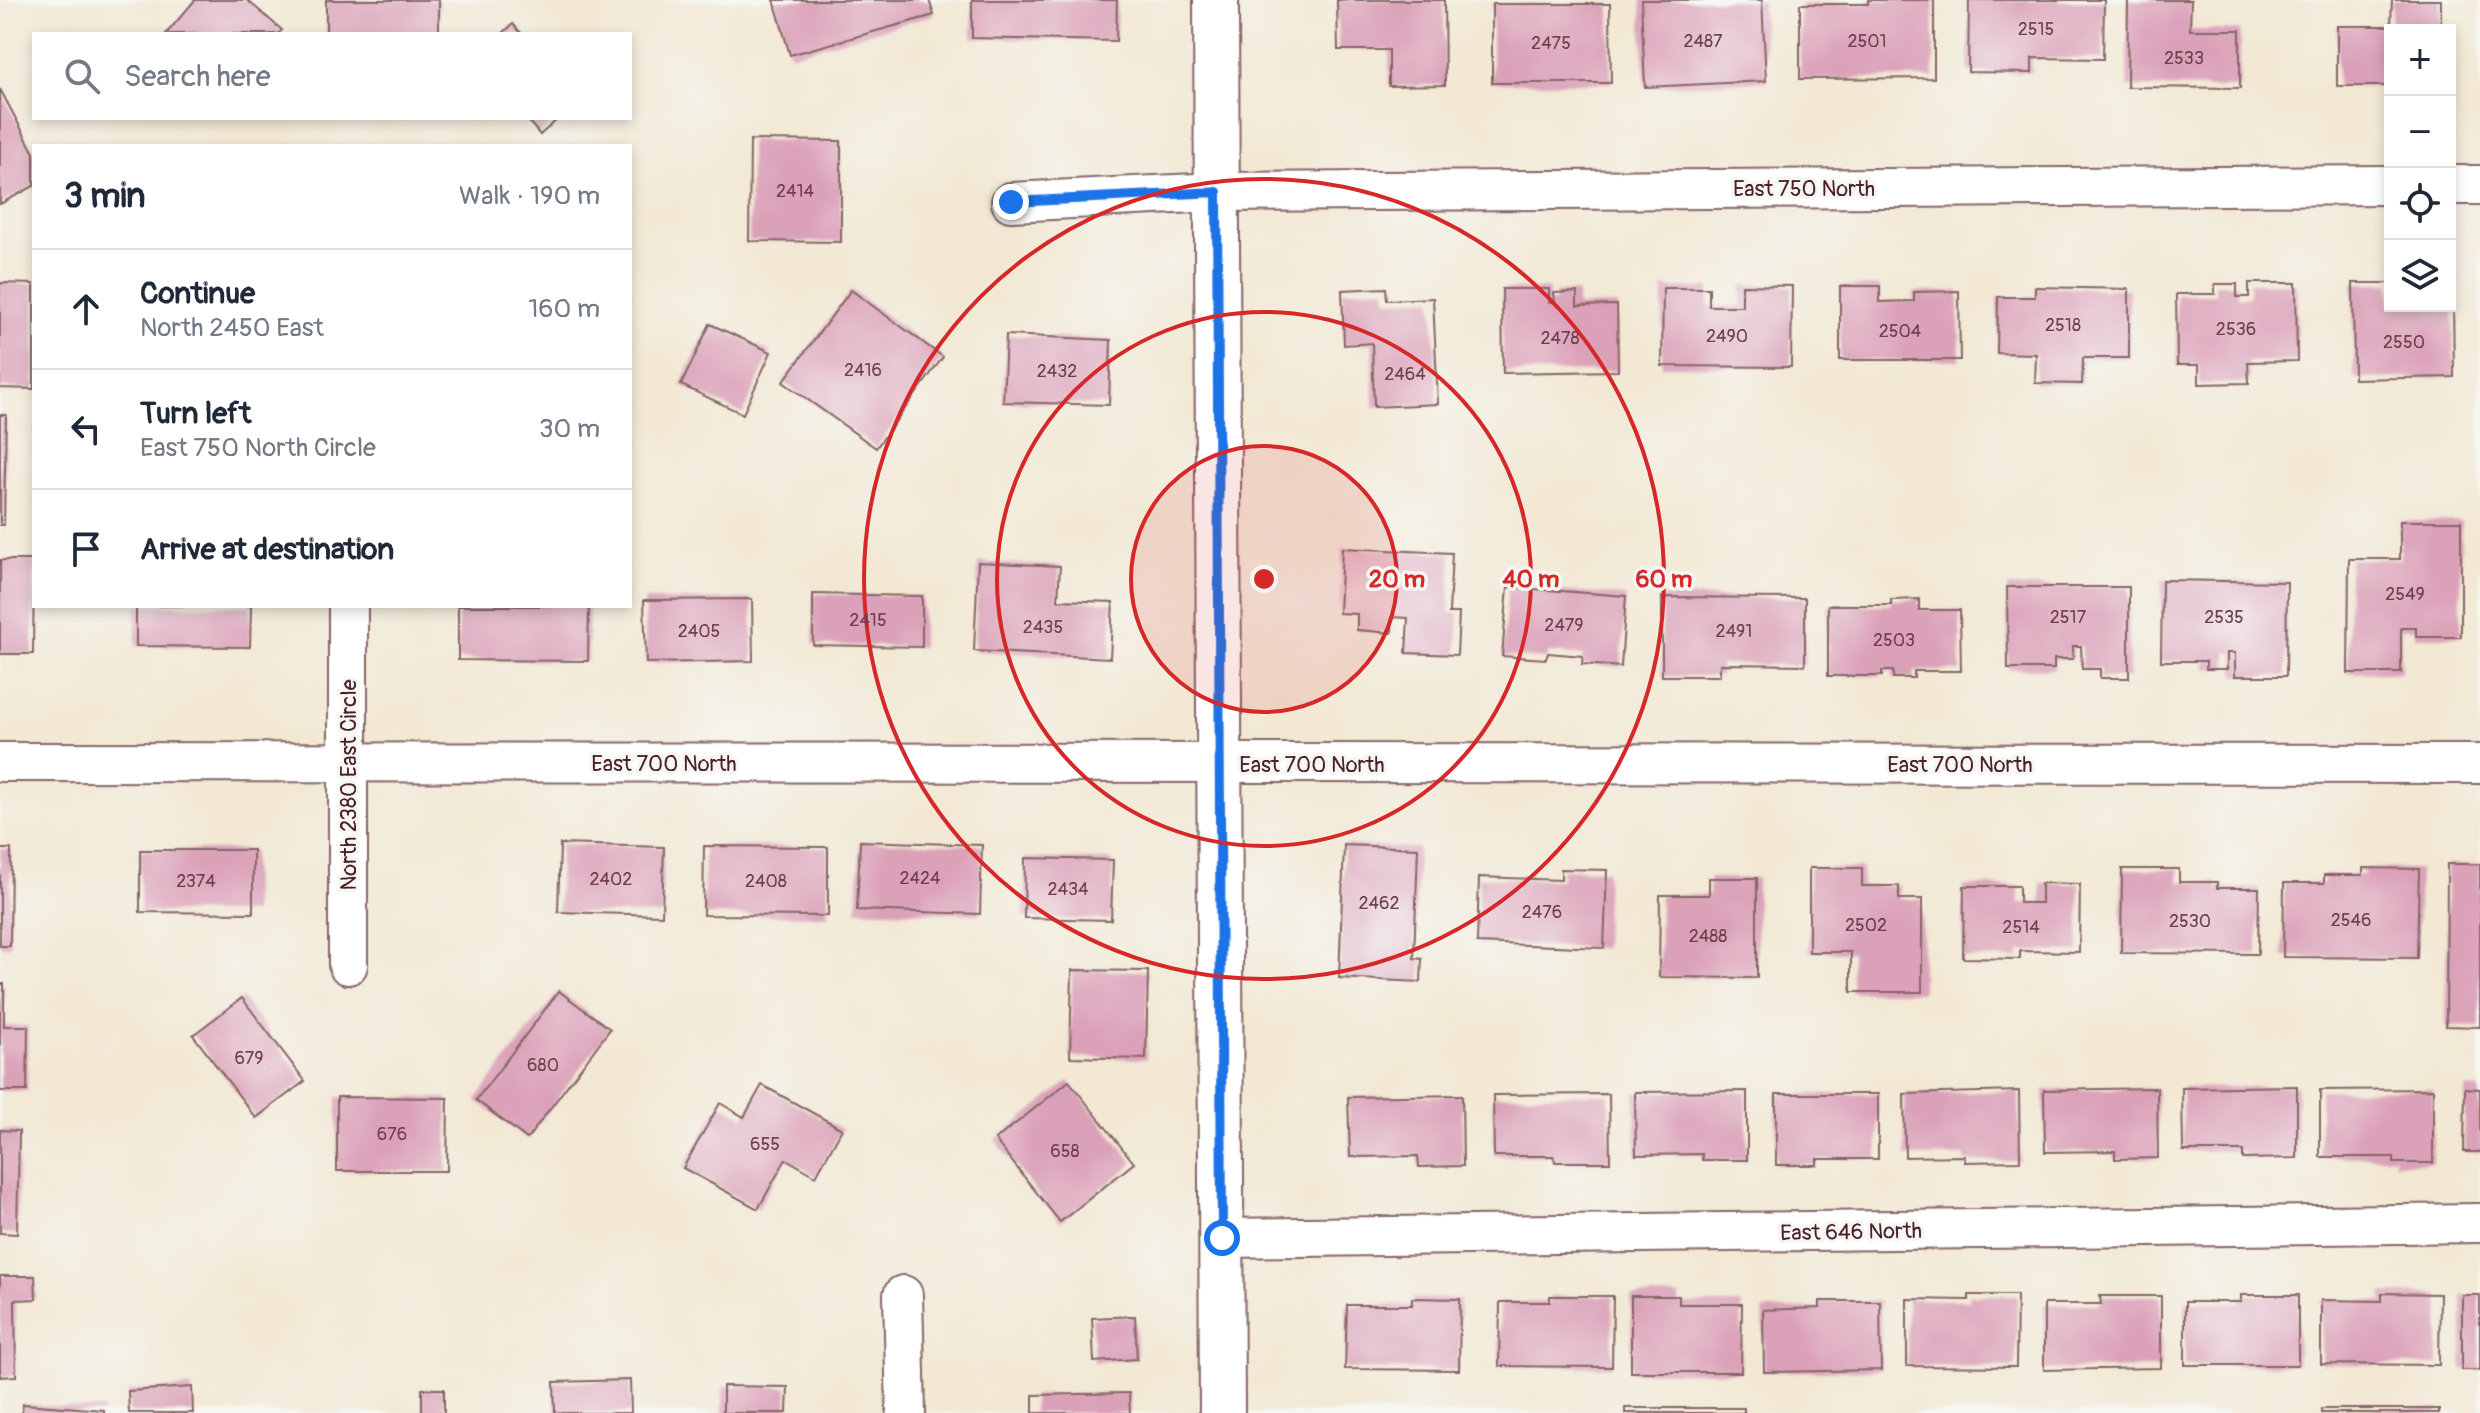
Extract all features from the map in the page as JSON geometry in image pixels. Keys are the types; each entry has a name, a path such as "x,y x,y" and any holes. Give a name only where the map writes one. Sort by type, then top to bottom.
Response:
{"street":[{"path":"1216,0 1222,1413"},
{"name":"East 750 North","path":"1011,202 1217,192 2384,185"},
{"path":"2456,185 2480,185"},
{"name":"North 2380 East Circle","path":"348,608 348,965"},
{"name":"East 700 North","path":"0,762 2480,764"},
{"name":"East 646 North","path":"1222,1238 2480,1223"},
{"path":"903,1295 906,1413"}],"building":[{"path":"195,0 247,0 282,30 280,32 168,32"},
{"path":"326,0 439,0 439,32 326,32"},
{"path":"774,0 929,0 934,15 790,55"},
{"path":"972,0 1117,0 1116,41 972,38"},
{"path":"1337,0 1444,0 1445,85 1389,86 1389,50 1338,50"},
{"path":"1641,0 1762,0 1766,81 1645,87"},
{"path":"1868,0 1934,0 1934,78 1800,79 1800,4 1868,4"},
{"path":"1969,0 2104,0 2103,59 2032,58 2032,73 1968,72"},
{"path":"2128,0 2191,0 2190,30 2240,30 2240,88 2127,87"},
{"path":"2392,0 2441,0 2441,24 2391,24"},
{"path":"1492,4 1610,4 1611,83 1492,83"},
{"path":"513,24 520,32 504,32"},
{"path":"2337,26 2384,26 2384,86 2337,86"},
{"path":"0,89 32,149 32,187 0,204"},
{"path":"528,120 557,120 540,135"},
{"path":"750,140 841,141 841,242 749,241"},
{"path":"0,283 32,284 32,389 0,388"},
{"path":"2249,283 2296,283 2297,361 2248,362 2249,383 2199,384 2199,365 2177,365 2176,294 2215,294 2215,284 2237,284 2237,297 2249,297"},
{"path":"2353,283 2384,283 2384,312 2453,312 2454,377 2354,379"},
{"path":"1742,285 1792,286 1791,367 1662,366 1663,288 1709,288 1709,306 1742,306"},
{"path":"1840,286 1880,286 1880,302 1914,301 1914,292 1959,291 1960,360 1840,360"},
{"path":"2035,287 2129,289 2129,358 2083,358 2082,384 2035,383 2036,354 1997,353 1998,297 2035,297"},
{"path":"1386,288 1387,300 1433,298 1438,404 1374,407 1372,343 1344,345 1342,290"},
{"path":"1502,289 1549,289 1549,302 1555,302 1554,293 1577,292 1577,306 1617,305 1618,371 1503,373"},
{"path":"851,290 943,357 876,448 783,382"},
{"path":"710,324 771,352 743,414 681,385"},
{"path":"1006,335 1111,340 1109,405 1003,402"},
{"path":"0,415 6,415 4,525 0,525"},
{"path":"2400,521 2461,521 2461,637 2416,637 2416,628 2401,628 2401,673 2348,673 2349,559 2400,559"},
{"path":"1342,548 1452,553 1449,613 1459,613 1457,655 1406,653 1408,618 1392,617 1392,633 1357,630 1357,614 1339,613"},
{"path":"0,560 32,560 33,654 0,654"},
{"path":"978,562 1060,566 1058,600 1113,602 1110,658 974,651"},
{"path":"2162,580 2287,582 2286,676 2235,676 2235,653 2227,653 2227,669 2206,669 2206,661 2161,661"},
{"path":"1508,587 1626,596 1621,667 1582,664 1583,656 1548,653 1546,659 1502,656"},
{"path":"2007,587 2129,587 2129,678 2100,678 2100,669 2082,669 2081,646 2073,646 2073,659 2054,659 2054,669 2008,669"},
{"path":"813,594 922,596 922,647 813,645"},
{"path":"1662,597 1805,598 1805,665 1720,664 1720,676 1662,676"},
{"path":"752,599 753,661 646,663 644,600"},
{"path":"1919,599 1919,610 1960,610 1961,671 1914,671 1914,678 1893,678 1893,671 1882,671 1882,676 1828,676 1828,605 1891,605 1891,600"},
{"path":"136,608 251,608 250,647 136,646"},
{"path":"458,608 589,608 588,661 458,660"},
{"path":"860,841 982,845 980,914 857,910"},
{"path":"560,844 664,847 662,915 558,912"},
{"path":"1344,845 1418,848 1414,958 1422,959 1421,982 1339,978"},
{"path":"704,846 828,847 828,916 703,915"},
{"path":"0,849 11,849 10,946 0,946"},
{"path":"140,850 253,850 253,913 140,912"},
{"path":"1025,858 1113,860 1111,920 1024,918"},
{"path":"2447,864 2480,864 2480,1027 2446,1026"},
{"path":"1809,868 1862,868 1862,886 1899,886 1899,899 1922,899 1922,992 1851,992 1851,952 1809,952"},
{"path":"2363,868 2419,869 2417,958 2283,957 2284,883 2324,883 2324,875 2363,875"},
{"path":"1561,869 1607,870 1604,948 1477,943 1479,877 1561,880"},
{"path":"2122,869 2179,869 2179,882 2217,882 2217,888 2259,888 2258,954 2121,953"},
{"path":"1709,878 1757,878 1757,978 1659,977 1660,895 1709,895"},
{"path":"2041,883 2080,884 2079,952 2020,951 2020,959 1963,958 1964,886 2019,886 2019,903 2041,903"},
{"path":"1072,970 1148,971 1146,1059 1070,1057"},
{"path":"0,984 4,984 4,1026 28,1026 27,1091 0,1091"},
{"path":"559,991 610,1029 527,1139 476,1100"},
{"path":"242,998 305,1081 256,1118 193,1035"},
{"path":"1069,1081 1134,1163 1060,1222 995,1140"},
{"path":"762,1085 842,1129 816,1176 786,1159 758,1209 683,1168 720,1103 744,1117"},
{"path":"2297,1086 2297,1158 2243,1159 2243,1151 2183,1151 2182,1088"},
{"path":"2157,1088 2158,1158 2115,1159 2115,1151 2045,1152 2044,1090"},
{"path":"2465,1088 2480,1089 2480,1152 2464,1152"},
{"path":"2433,1089 2433,1163 2394,1163 2394,1157 2320,1157 2320,1090"},
{"path":"1747,1091 1747,1160 1702,1160 1702,1154 1636,1155 1635,1092"},
{"path":"2019,1091 2020,1161 1965,1162 1965,1156 1905,1157 1904,1094"},
{"path":"1609,1094 1610,1162 1555,1162 1554,1156 1494,1156 1493,1095"},
{"path":"1776,1094 1878,1094 1878,1159 1817,1159 1817,1165 1776,1165"},
{"path":"1462,1095 1463,1166 1419,1167 1418,1156 1350,1157 1348,1097"},
{"path":"337,1097 448,1098 447,1171 337,1171"},
{"path":"0,1130 19,1131 17,1234 0,1233"},
{"path":"0,1276 35,1276 36,1299 15,1300 16,1376 0,1377"},
{"path":"2382,1293 2440,1294 2439,1365 2321,1364 2321,1300 2382,1301"},
{"path":"1969,1295 2017,1295 2016,1367 1907,1366 1907,1299 1969,1300"},
{"path":"2241,1295 2298,1295 2298,1365 2185,1365 2185,1302 2241,1302"},
{"path":"2462,1295 2480,1295 2480,1370 2462,1370"},
{"path":"1550,1296 1613,1296 1612,1367 1499,1366 1500,1302 1550,1302"},
{"path":"1631,1296 1679,1296 1679,1304 1742,1304 1741,1372 1631,1372"},
{"path":"2100,1296 2161,1296 2161,1368 2044,1370 2044,1304 2101,1304"},
{"path":"1412,1298 1460,1299 1459,1370 1345,1369 1347,1305 1412,1305"},
{"path":"1820,1301 1880,1301 1881,1370 1764,1372 1763,1310 1820,1308"},
{"path":"1135,1316 1137,1359 1094,1362 1092,1318"},
{"path":"630,1380 631,1413 555,1413 554,1382"},
{"path":"723,1386 788,1387 787,1413 723,1413"},
{"path":"192,1387 193,1413 129,1413 128,1391"},
{"path":"422,1389 444,1389 444,1413 422,1413"},
{"path":"1129,1393 1130,1413 1033,1413 1033,1395"},
{"path":"23,1404 104,1410 104,1413 22,1413"},
{"path":"1625,1408 1744,1408 1744,1413 1625,1413"},
{"path":"2321,1409 2439,1409 2439,1413 2321,1413"}],"route":[{"path":"1011,202 1217,192 1222,1238"}]}
